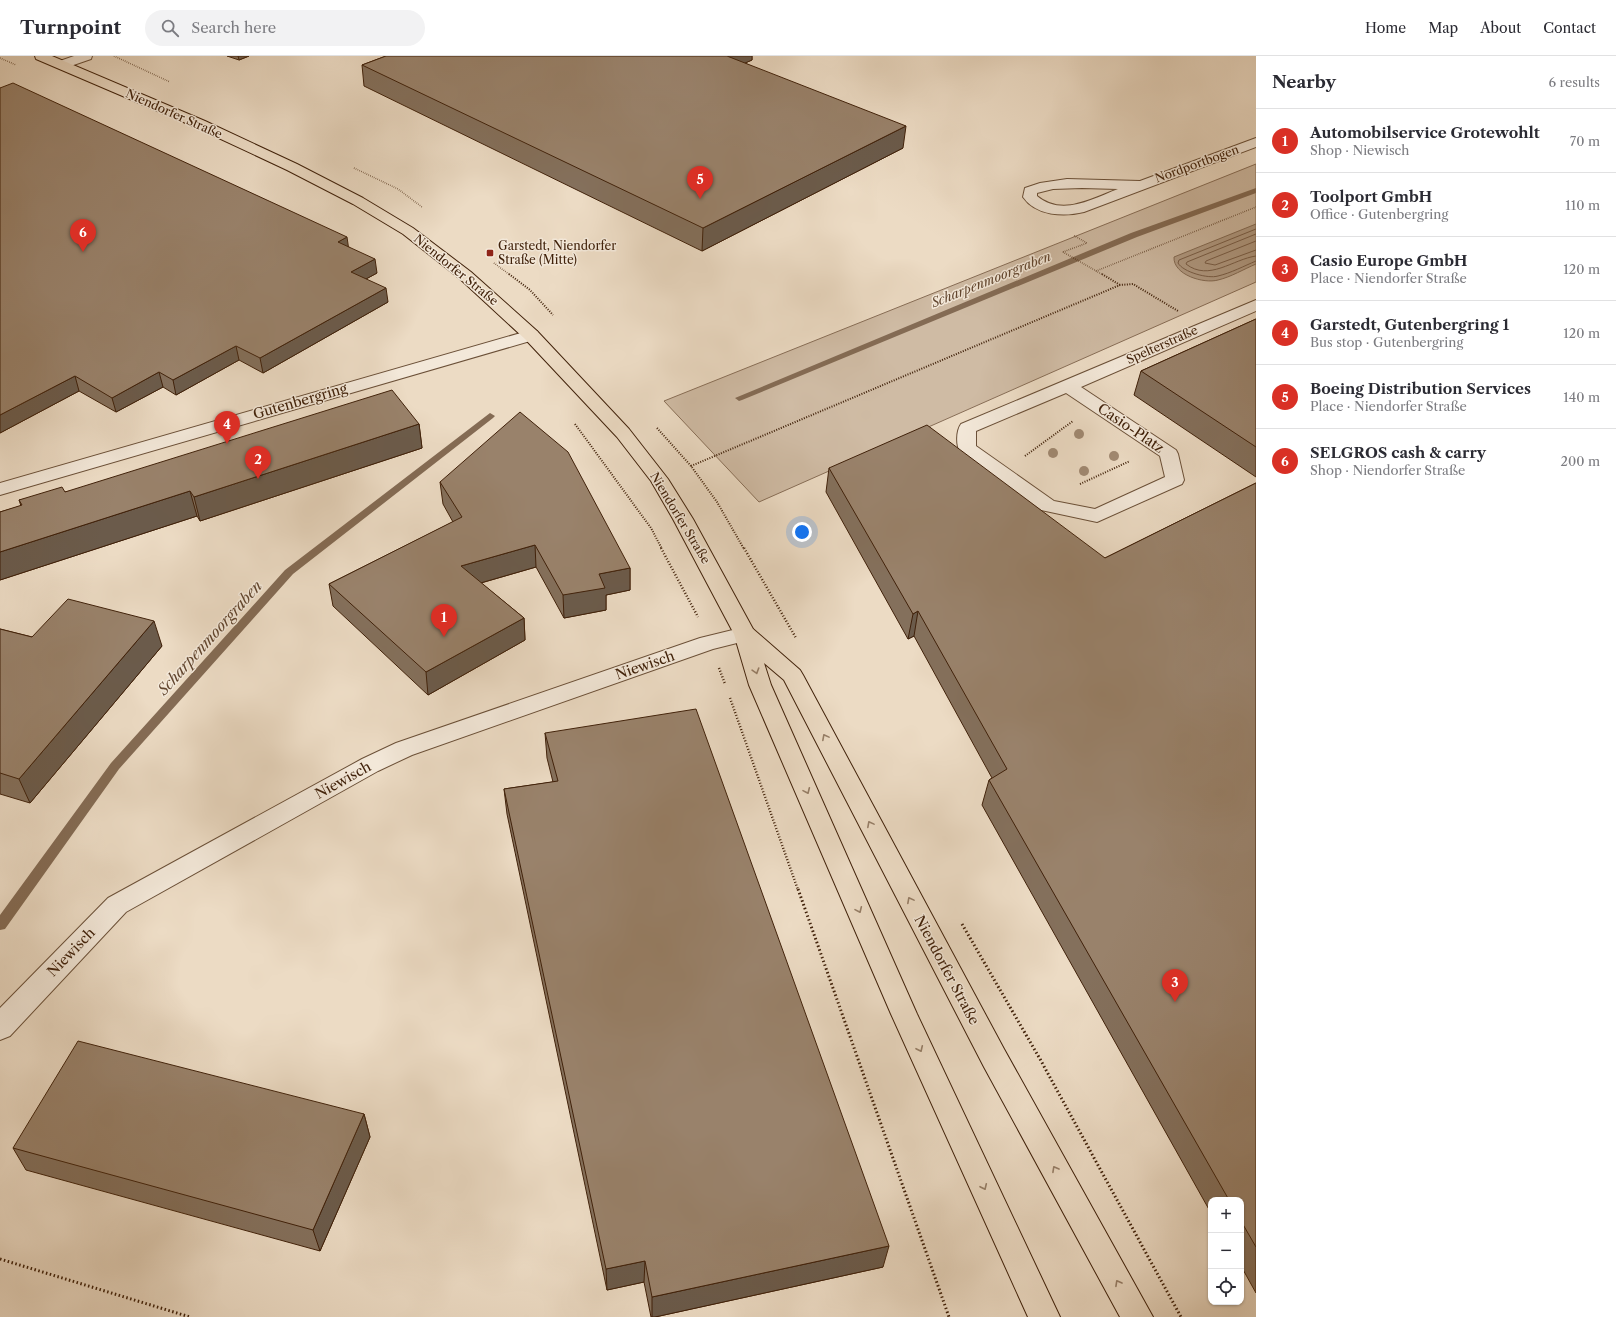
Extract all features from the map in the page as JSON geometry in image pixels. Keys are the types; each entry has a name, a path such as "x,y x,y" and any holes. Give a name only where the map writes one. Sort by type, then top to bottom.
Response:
{"main road":[{"name":"Niendorfer Straße","path":"41,56 207,127 292,167 358,201 408,231 465,275 531,335 623,433 659,479 683,519 745,634 760,685 904,1014 1044,1317"},
{"name":"Niendorfer Straße","path":"745,634 792,675 994,1058 1137,1317"}],"street":[{"path":"62,65 86,56"},
{"name":"Nordportbogen","path":"1138,185 1053,185 1036,188 1030,191 1030,197 1036,204 1048,209 1066,212 1079,209 1106,200 1138,185 1256,142"},
{"name":"Spelterstraße","path":"1068,386 1204,326 1256,305"},
{"name":"Gutenbergring","path":"0,489 306,399 531,335"},
{"name":"Casio-Platz","path":"1068,386 1096,405 1169,454 1175,480 1097,516 1048,506 967,448 967,428 1068,386"},
{"name":"Niewisch","path":"0,1028 5,1021 117,905 370,765 411,746 708,643 745,634"}],"path":[{"path":"0,58 19,67"},
{"path":"1096,271 1256,207"},
{"path":"1063,252 1120,285"},
{"path":"691,466 1120,285 1134,284 1204,326"},
{"path":"1001,472 1096,405"},
{"path":"571,419 651,528 698,618"},
{"path":"1042,502 1159,447"},
{"path":"722,675 949,1317"},
{"path":"0,1259 190,1317"}],"shaded area":[{"path":"1256,164 1256,282 759,502 664,401"}],"water":[{"path":"1256,224 1256,264 1228,277 1212,281 1205,281 1190,277 1178,269 1174,257"}],"building":[{"path":"386,56 727,56 906,126 703,228 362,65"},
{"path":"13,83 347,237 338,242 375,259 351,272 386,288 260,358 236,346 173,380 159,372 112,398 75,376 0,415 0,88"},
{"path":"1256,319 1256,447 1141,371"},
{"path":"392,390 419,424 194,497 190,491 0,552 0,512 22,505 19,500 62,487 65,492"},
{"path":"520,412 568,452 630,568 599,574 605,588 563,595 535,545 461,566 524,618 426,672 329,584 462,517 440,482"},
{"path":"927,425 1105,558 1256,483 1256,1247 1244,1226 1244,1197 1227,1197 989,780 1007,769 918,611 913,614 829,468"},
{"path":"68,599 154,621 19,779 0,773 0,629 32,637"},
{"path":"696,709 889,1246 652,1297 645,1261 606,1269 504,789 558,781 545,733"},
{"path":"78,1041 364,1114 313,1230 13,1148"}],"waterway":[{"name":"Scharpenmoorgraben","path":"739,398 1134,235 1256,190"},
{"name":"Scharpenmoorgraben","path":"0,925 115,766 289,572 490,416"}],"place":[{"name":"Boeing Distribution Services","path":"700,199"},
{"name":"SELGROS cash & carry","path":"83,252"},
{"name":"Garstedt, Niendorfer Straße (Mitte)","path":"490,253"},
{"name":"Garstedt, Gutenbergring 1","path":"227,444"},
{"name":"Toolport GmbH","path":"258,479"},
{"name":"Automobilservice Grotewohlt","path":"444,637"},
{"name":"Casio Europe GmbH","path":"1175,1002"}]}
